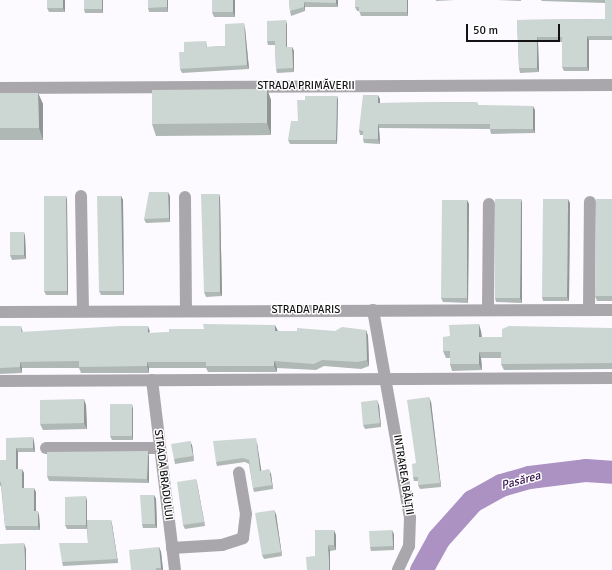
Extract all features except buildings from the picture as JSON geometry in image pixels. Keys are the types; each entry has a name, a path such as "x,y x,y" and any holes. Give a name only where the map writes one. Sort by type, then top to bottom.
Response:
{"street":[{"name":"STRADA PRIMĂVERII","path":"0,88 612,85"},
{"path":"81,196 83,311"},
{"path":"184,197 186,311"},
{"path":"589,310 590,202"},
{"path":"488,310 490,204"},
{"name":"INTRAREA BĂLȚII","path":"373,310 410,518 409,546 398,570"},
{"name":"STRADA PARIS","path":"0,312 612,310"},
{"path":"0,381 612,378"},
{"name":"STRADA BRADULUI","path":"152,380 159,448 175,570"},
{"path":"46,448 159,448"},
{"path":"172,548 222,545 243,538 246,514 239,473"}],"waterway":[{"name":"Pasărea","path":"421,570 438,539 472,501 501,485 529,477 585,470 612,472"}]}
